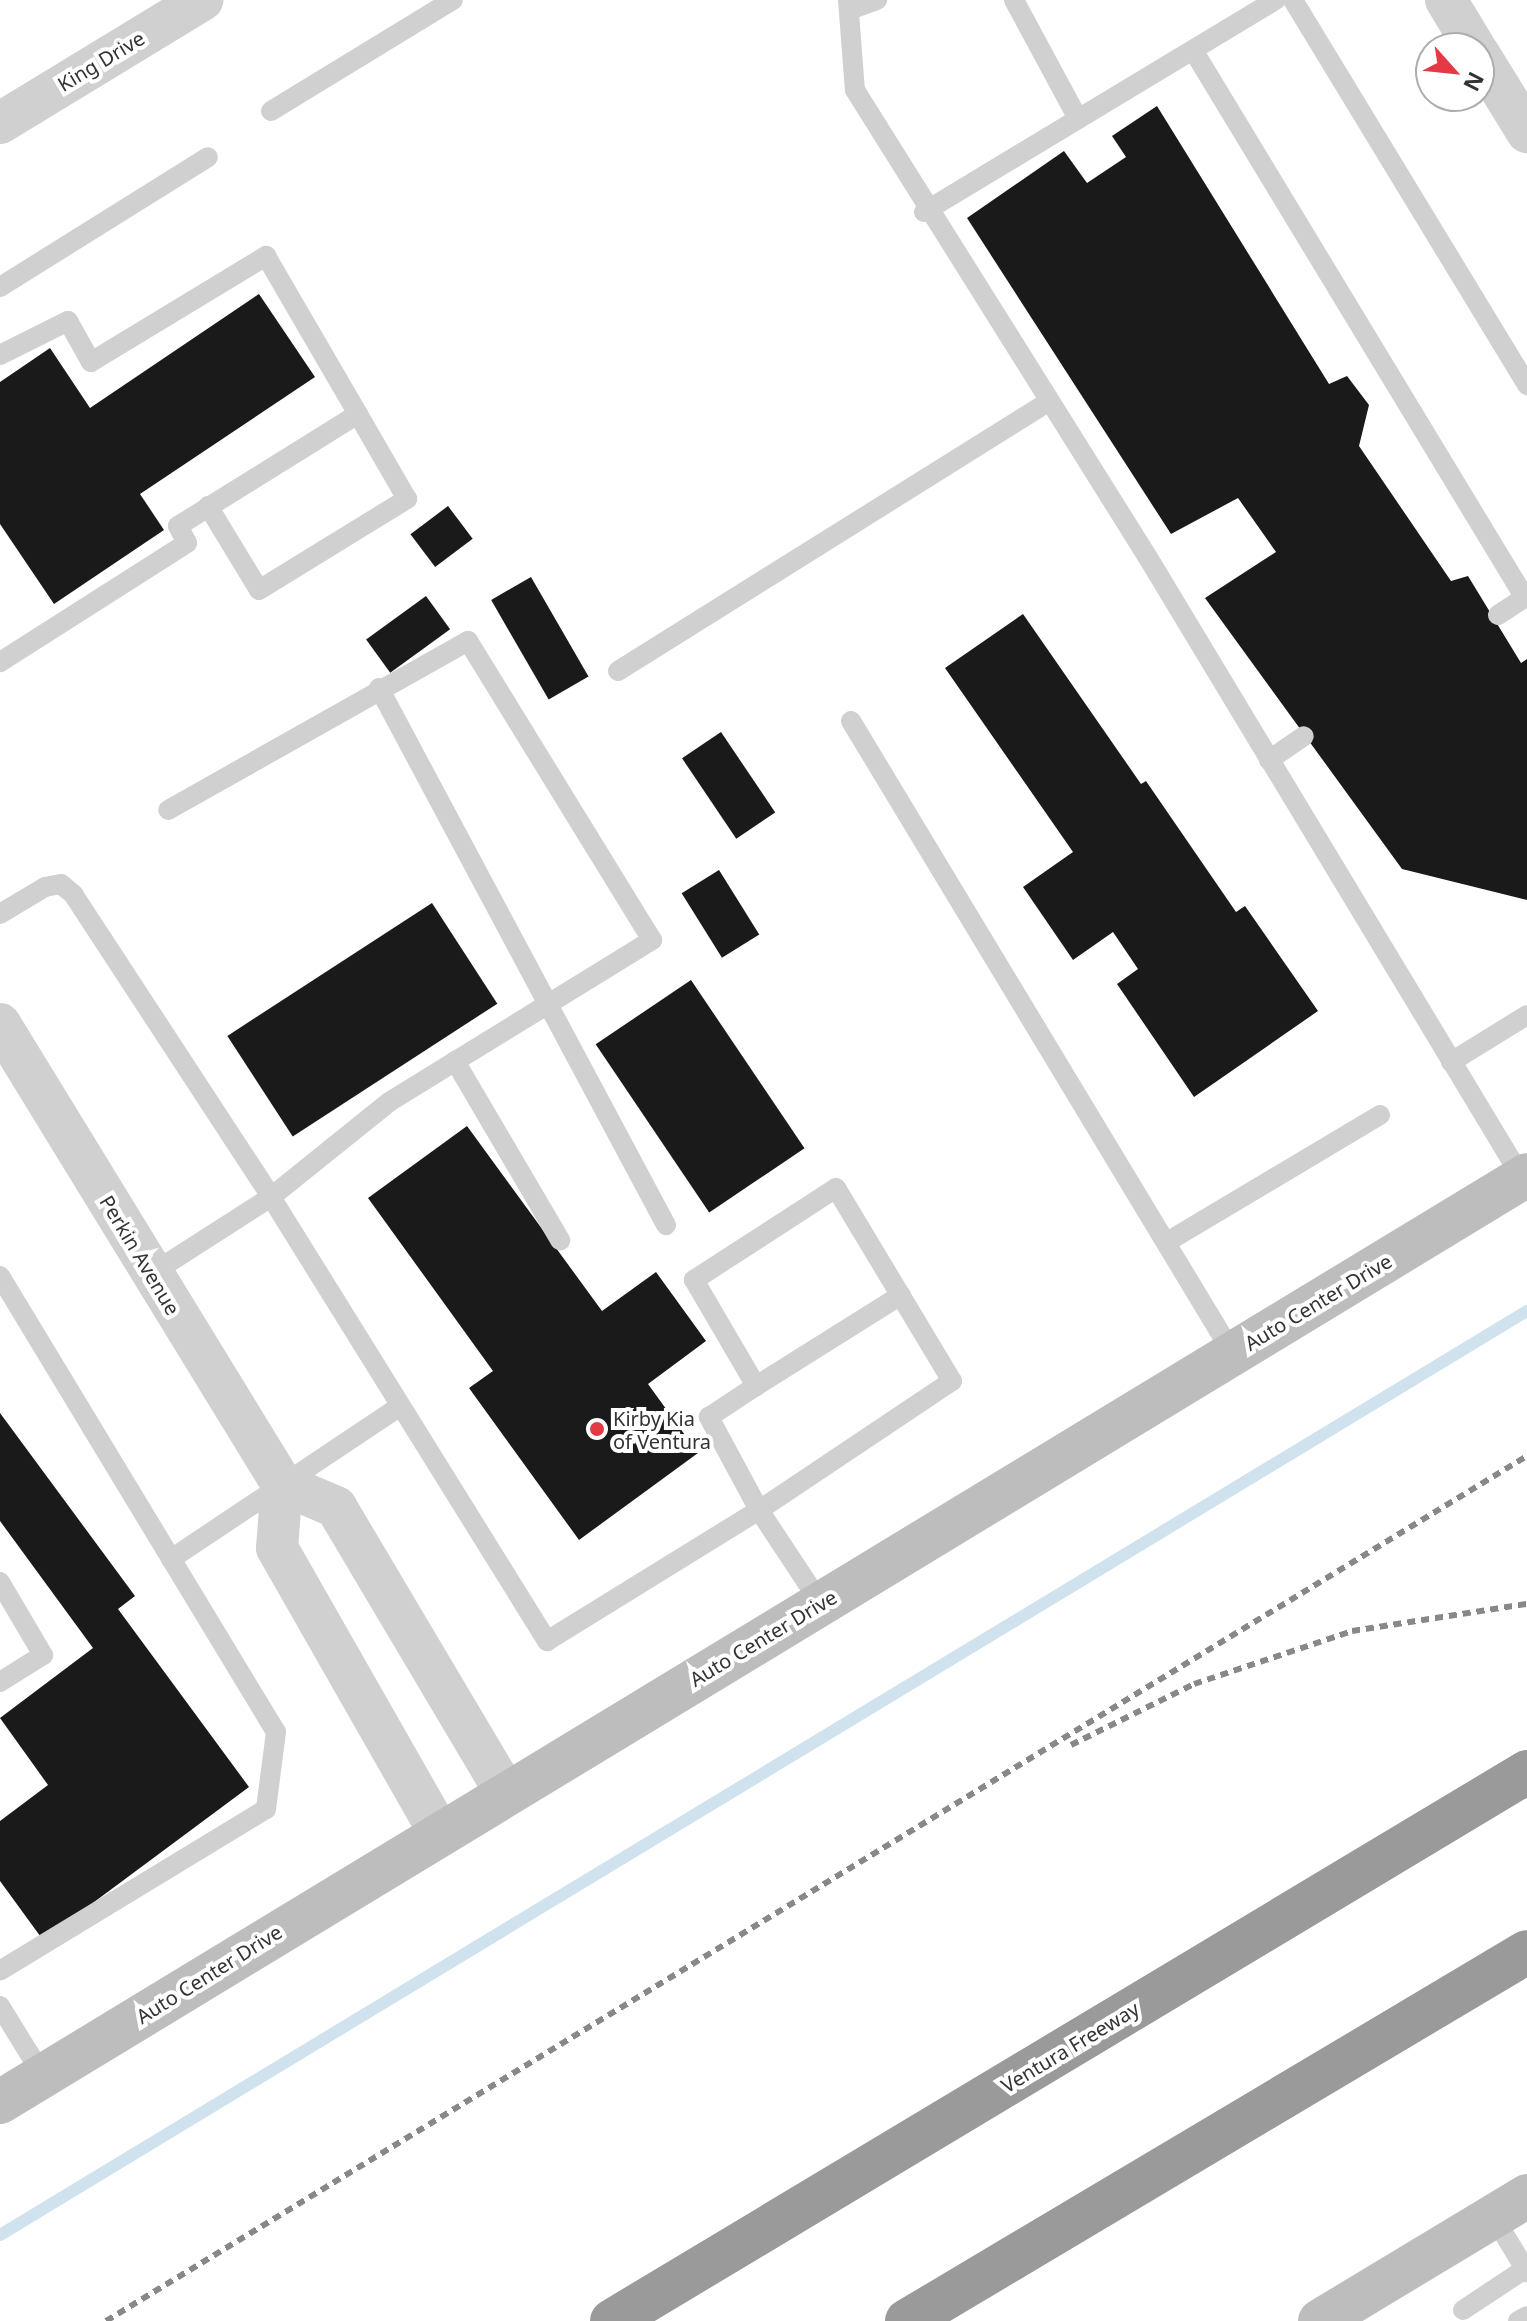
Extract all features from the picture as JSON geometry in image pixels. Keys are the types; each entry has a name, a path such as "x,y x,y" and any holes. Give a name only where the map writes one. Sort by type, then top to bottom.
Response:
{"highway":[{"name":"Ventura Freeway","path":"612,2321 1527,1772"},
{"path":"907,2321 1527,1952"}],"street":[{"name":"King Drive","path":"0,123 202,0"},
{"path":"1446,0 1465,32"},
{"path":"1495,80 1527,132"},
{"name":"Perkin Avenue","path":"0,1024 282,1484"},
{"name":"Auto Center Drive","path":"0,2102 439,1832 1525,1177"},
{"path":"439,1832 277,1548 282,1484 336,1507 505,1792"},
{"path":"1320,2321 1510,2206"}],"lane":[{"path":"271,111 453,0"},
{"path":"877,0 848,5 855,90 924,212 1048,402 1451,1062 1525,1177"},
{"path":"1014,0 1078,119"},
{"path":"924,212 1276,0"},
{"path":"1293,0 1527,385"},
{"path":"1193,50 1526,597 1498,615"},
{"path":"0,287 208,157"},
{"path":"0,355 68,321 91,362 266,256 407,499 259,590 208,506"},
{"path":"618,671 1048,402"},
{"path":"0,662 187,543 178,526 358,414"},
{"path":"151,1274 271,1197 389,1102 652,940 468,641 379,688 168,810"},
{"path":"379,688 545,1005 666,1225"},
{"path":"851,721 1233,1354"},
{"path":"1269,760 1304,736"},
{"path":"0,914 45,887 61,884 73,894 271,1197 547,1641 759,1510 952,1381 836,1188 694,1280 756,1386"},
{"path":"1451,1062 1527,1015"},
{"path":"455,1061 560,1240"},
{"path":"1167,1242 1380,1115"},
{"path":"0,1276 276,1732 266,1809 0,1971"},
{"path":"821,1604 759,1510 709,1417 901,1295"},
{"path":"171,1559 400,1406"},
{"path":"0,1582 43,1655 0,1682"},
{"path":"0,2006 43,2076"},
{"path":"1463,2310 1526,2270 1510,2206"},
{"path":"1518,2321 1527,2316"}],"building":[{"path":"1157,106 1329,384 1347,376 1369,405 1359,446 1451,581 1468,576 1521,663 1527,659 1527,900 1402,869 1205,598 1276,552 1238,498 1171,534 967,218 1064,151 1087,183 1126,157 1112,136"},
{"path":"259,294 315,377 140,494 164,530 54,604 0,524 0,382 50,348 90,408"},
{"path":"448,506 473,539 435,567 410,534"},
{"path":"531,577 588,677 549,700 491,600"},
{"path":"426,596 450,629 390,673 366,639"},
{"path":"1023,614 1141,784 1146,781 1236,912 1245,906 1318,1011 1194,1097 1117,984 1138,969 1113,932 1073,960 1023,887 1073,852 945,668"},
{"path":"721,732 775,812 736,839 682,758"},
{"path":"719,870 759,934 722,958 682,893"},
{"path":"432,903 497,1004 293,1137 227,1036"},
{"path":"691,980 805,1148 709,1213 596,1044"},
{"path":"467,1126 602,1311 656,1272 706,1341 648,1384 698,1453 579,1540 469,1388 493,1371 368,1198"},
{"path":"0,1413 135,1596 118,1609 249,1787 43,1940 0,1881 0,1821 48,1785 0,1718 93,1648 0,1521"}],"waterway":[{"path":"0,2235 1527,1311"}],"railway":[{"path":"106,2321 1527,1456"},
{"path":"1071,1745 1194,1684 1352,1631 1527,1604"}],"place":[{"name":"Kirby Kia of Ventura","path":"597,1429"}]}
